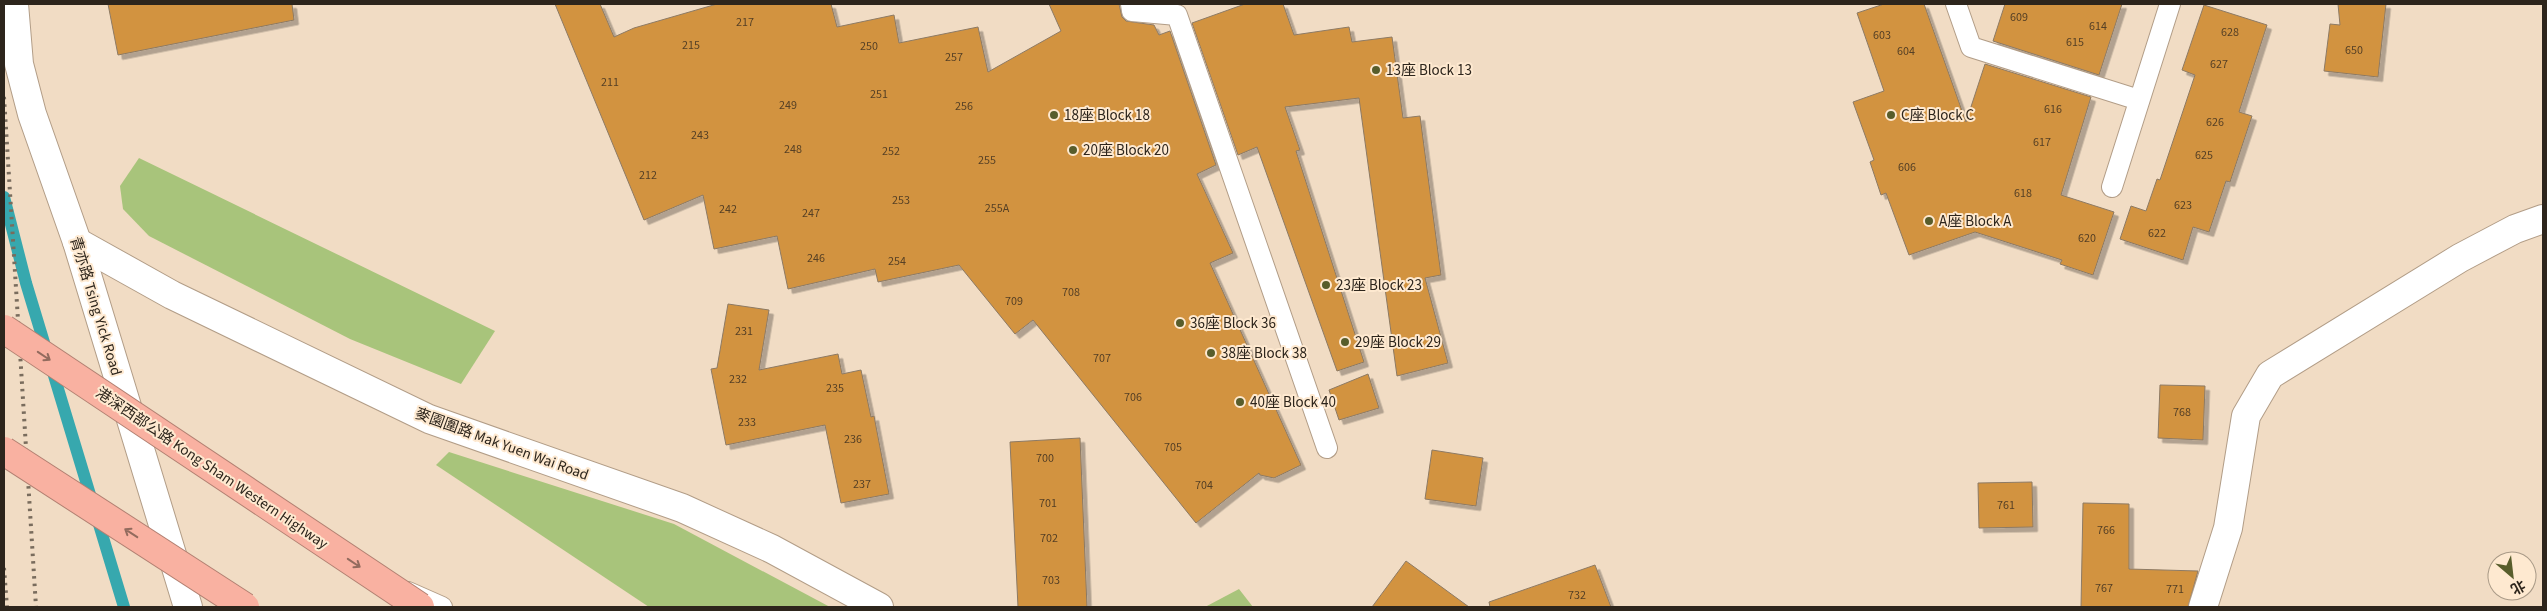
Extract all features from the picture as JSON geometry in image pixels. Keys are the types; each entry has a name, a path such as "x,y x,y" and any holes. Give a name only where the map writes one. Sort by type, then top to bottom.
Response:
{"highway":[{"name":"港深西部公路 Kong Sham Western Highway","path":"4,329 420,607"},
{"path":"4,451 245,607"}],"street":[{"name":"青亦路 Tsing Yick Road","path":"14,4 19,64 32,114 77,242 188,607"},
{"path":"2203,607 2228,528 2246,416 2270,375 2460,258 2516,229 2543,219"},
{"name":"麥園圍路 Mak Yuen Wai Road","path":"77,242 172,295 429,419 682,508 772,549 879,607"}],"lane":[{"path":"1131,4 1132,11 1177,15 1327,448"},
{"path":"1956,4 1971,47 2139,100"},
{"path":"2112,187 2170,4"},
{"path":"383,582 442,607"}],"green space":[{"path":"139,158 495,331 461,384 350,339 149,236 123,209 120,186"},
{"path":"449,452 674,524 830,607 649,607 436,465"},
{"path":"1239,589 1253,607 1205,607"}],"building":[{"path":"108,4 292,4 294,20 118,55"},
{"path":"555,4 600,4 614,37 634,28 717,4 831,4 837,27 894,15 899,43 978,27 988,72 1061,31 1049,4 1119,4 1122,17 1126,21 1154,25 1159,35 1170,31 1216,165 1197,174 1233,253 1210,263 1301,465 1274,478 1260,475 1259,473 1196,523 1033,320 1015,334 959,265 878,282 875,269 788,289 777,236 714,249 703,195 644,220"},
{"path":"1245,4 1283,4 1294,35 1349,27 1352,42 1392,37 1403,118 1420,116 1441,275 1425,278 1448,363 1397,376 1359,98 1285,107 1300,150 1296,151 1364,362 1337,371 1257,147 1238,155 1192,23"},
{"path":"1884,4 1924,4 1966,122 1985,64 2091,97 2061,195 2114,212 2093,275 2060,264 2062,260 1975,232 1909,255 1886,193 1881,195 1870,162 1874,160 1853,102 1884,91 1857,13"},
{"path":"2005,4 2122,4 2099,75 1993,41"},
{"path":"2338,4 2386,4 2378,77 2324,71 2330,24 2340,25"},
{"path":"2204,5 2267,25 2239,112 2252,116 2230,182 2226,181 2209,232 2193,227 2183,260 2120,239 2131,206 2146,211 2157,179 2160,180 2195,75 2182,70"},
{"path":"728,304 769,310 759,370 838,354 842,374 861,370 871,417 874,416 889,494 841,503 825,425 726,445 711,369 717,368"},
{"path":"1368,374 1379,408 1339,420 1329,390"},
{"path":"2160,385 2205,386 2203,440 2158,438"},
{"path":"1080,438 1087,607 1018,607 1010,442"},
{"path":"1432,450 1483,458 1476,506 1425,499"},
{"path":"2032,482 2033,527 1979,528 1978,483"},
{"path":"2083,503 2129,504 2129,569 2198,571 2188,607 2081,607"},
{"path":"1406,561 1469,607 1372,607"},
{"path":"1595,565 1611,607 1490,607 1489,602"}],"waterway":[{"path":"4,197 26,283 124,607"}],"railway":[{"path":"4,97 36,607"},
{"path":"4,568 7,607"}],"place":[{"name":"13座 Block 13","path":"1376,70"},
{"name":"18座 Block 18","path":"1054,115"},
{"name":"C座 Block C","path":"1891,115"},
{"name":"20座 Block 20","path":"1073,150"},
{"name":"A座 Block A","path":"1929,221"},
{"name":"23座 Block 23","path":"1326,285"},
{"name":"36座 Block 36","path":"1180,323"},
{"name":"29座 Block 29","path":"1345,342"},
{"name":"38座 Block 38","path":"1211,353"},
{"name":"40座 Block 40","path":"1240,402"}]}
